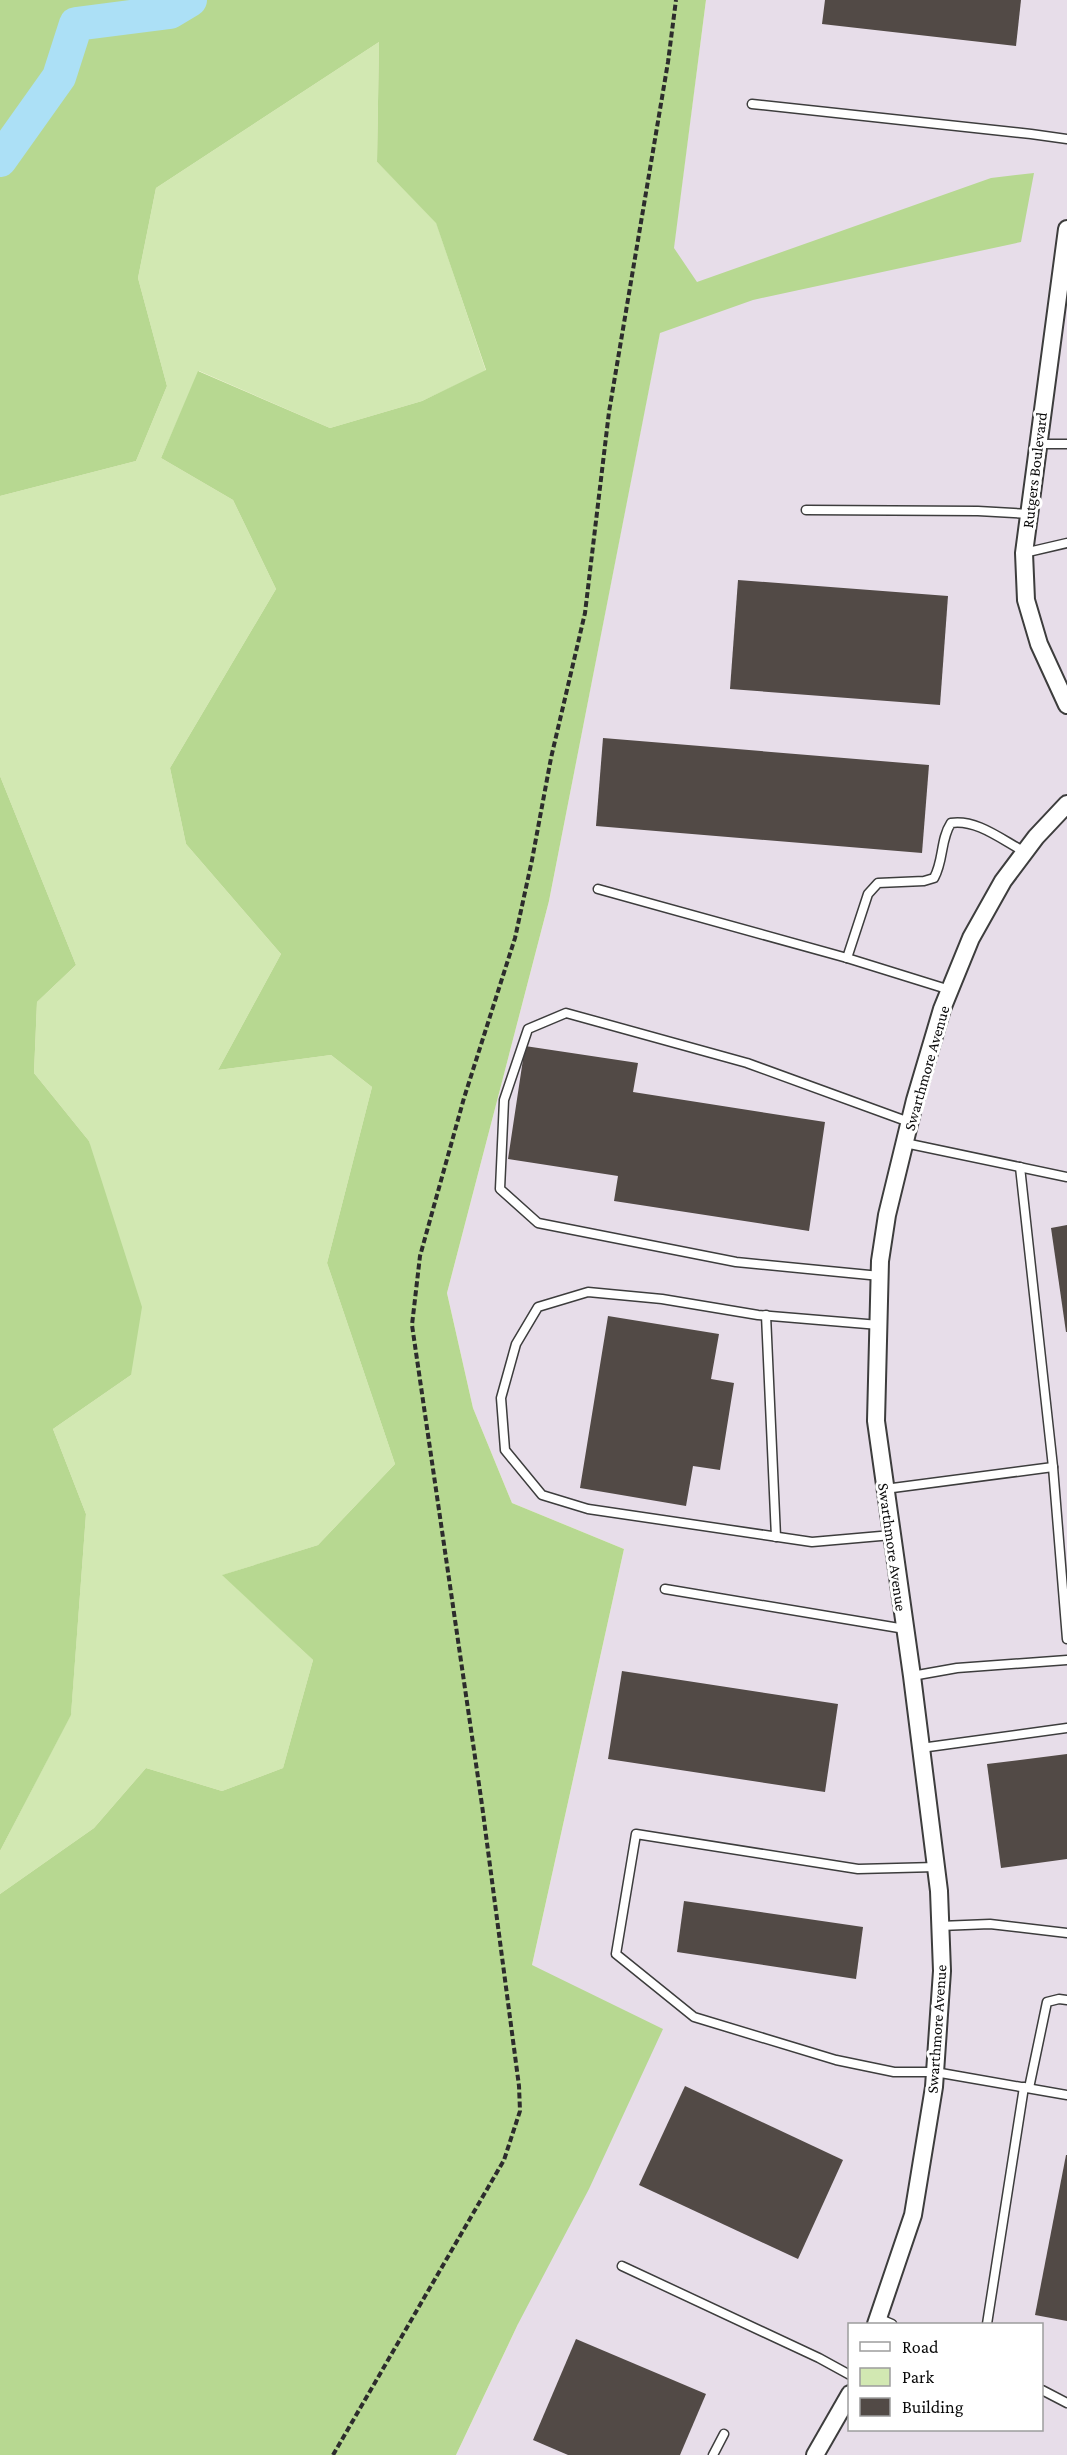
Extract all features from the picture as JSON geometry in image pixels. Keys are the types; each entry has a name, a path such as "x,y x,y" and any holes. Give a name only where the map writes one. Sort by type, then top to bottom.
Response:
{"street":[{"name":"Rutgers Boulevard","path":"1067,229 1024,553 1026,600 1032,622 1039,644 1067,705"},
{"name":"Swarthmore Avenue","path":"882,2322 913,2215 935,2072 942,1971 936,1867 876,1421 880,1276 887,1215 909,1122 942,1009 971,938 1003,881 1036,837 1067,804"},
{"path":"815,2455 848,2396"}],"lane":[{"path":"752,104 1067,139"},
{"path":"1038,444 1067,444"},
{"path":"806,510 978,511 1029,514"},
{"path":"1024,553 1067,543"},
{"path":"847,958 868,894 878,883 924,881 934,878 939,868 944,833 951,823 963,821 975,825 1025,852"},
{"path":"598,889 847,958 950,990"},
{"path":"880,1276 736,1262 538,1223 500,1189 504,1100 528,1029 566,1013 747,1063 909,1122"},
{"path":"904,1143 1067,1177"},
{"path":"1020,1167 1053,1467 1067,1639"},
{"path":"879,1324 766,1315 662,1299 588,1292 538,1307 516,1344 501,1398 505,1450 542,1495 588,1509 812,1542 892,1535"},
{"path":"766,1315 776,1537"},
{"path":"885,1489 1053,1467"},
{"path":"665,1589 905,1629"},
{"path":"912,1676 957,1668 1067,1660"},
{"path":"921,1748 1067,1728"},
{"path":"936,1867 858,1869 636,1834 616,1954 694,2017 836,2060 894,2072 935,2072 1067,2095"},
{"path":"940,1926 990,1924 1067,1933"},
{"path":"987,2323 1026,2088 1047,2002 1067,2000"},
{"path":"622,2266 819,2358 848,2374"},
{"path":"1043,2391 1067,2403"},
{"path":"713,2455 724,2434"}],"path":[{"path":"333,2455 504,2160 520,2111 519,2086 483,1816 412,1325 420,1256 464,1098 514,938 532,860 551,758 585,613 609,412 668,62 676,0"}],"shaded area":[{"path":"706,0 1067,0 1067,2455 456,2455 518,2324 532,1965 624,1549 512,1503 473,1408 447,1293 549,901 668,290"}],"green space":[{"path":"0,0 706,0 674,248 697,282 991,178 1034,173 1021,242 753,300 660,333 549,901 447,1293 473,1408 512,1503 624,1549 532,1965 663,2029 589,2189 518,2324 456,2455 0,2455 0,1894 94,1828 146,1768 222,1791 283,1768 313,1660 222,1575 318,1545 395,1464 327,1263 372,1087 331,1055 218,1070 281,954 186,844 170,768 276,589 233,500 161,458 198,371 330,428 422,401 486,370 436,223 377,162 379,42 156,188 138,278 167,386 136,461 0,496"},
{"path":"379,42 377,162 436,222 486,371 422,401 330,428 199,371 161,458 233,500 276,589 170,768 186,844 281,954 218,1070 331,1055 372,1087 327,1263 395,1464 318,1545 223,1575 313,1660 283,1768 222,1791 146,1768 94,1828 0,1894 0,1851 71,1714 86,1514 53,1429 131,1375 89,1141 34,1073 37,1002 76,965 0,776 0,496 136,461 167,386 138,278 156,188"},
{"path":"0,776 76,965 37,1002 34,1073 89,1141 142,1307 131,1375 53,1429 86,1514 71,1715 0,1851"}],"building":[{"path":"825,0 1021,0 1016,46 822,24"},
{"path":"738,580 948,596 940,705 730,689"},
{"path":"603,738 929,765 922,853 596,826"},
{"path":"525,1046 638,1063 633,1092 825,1122 809,1231 614,1201 618,1176 508,1159"},
{"path":"1067,1225 1067,1332 1066,1332 1051,1228"},
{"path":"608,1316 719,1334 711,1379 734,1383 720,1470 693,1466 686,1506 580,1488"},
{"path":"622,1671 838,1704 825,1792 608,1759"},
{"path":"1067,1754 1067,1859 1001,1868 987,1764"},
{"path":"684,1901 863,1927 856,1979 677,1952"},
{"path":"685,2086 843,2160 798,2259 639,2185"},
{"path":"1067,2155 1067,2321 1035,2315"},
{"path":"576,2339 706,2394 680,2455 568,2455 533,2440"}],"waterway":[{"path":"0,160 59,77 76,24 170,12 190,0"}]}
